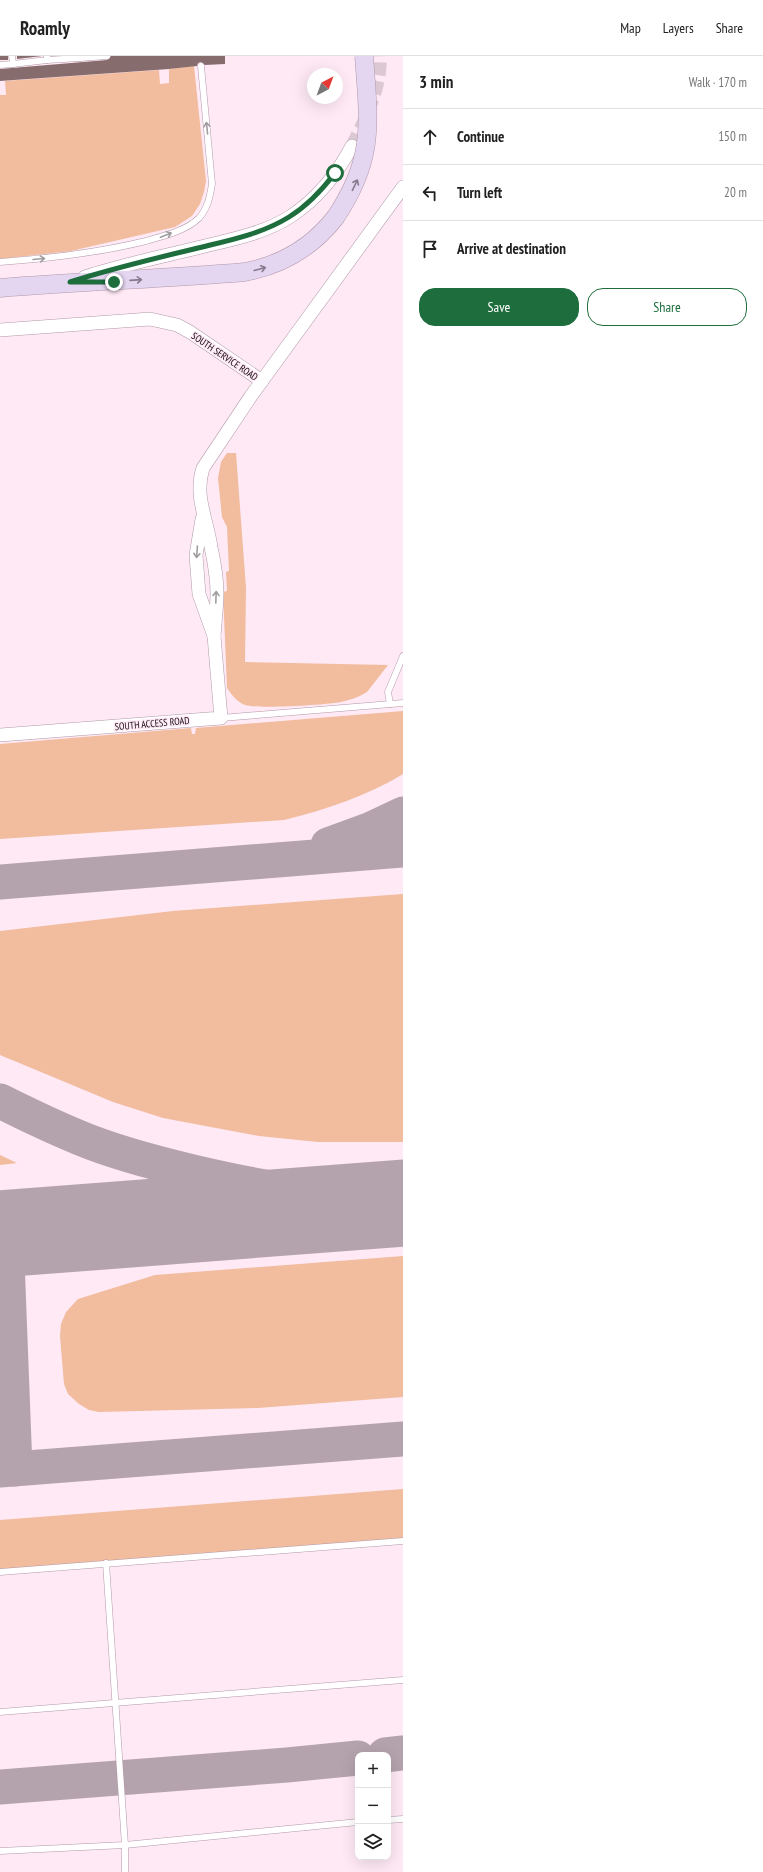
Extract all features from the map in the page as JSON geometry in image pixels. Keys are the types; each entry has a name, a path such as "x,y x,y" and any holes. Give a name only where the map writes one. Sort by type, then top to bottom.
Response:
{"street":[{"path":"0,288 70,282 121,281 245,272 276,264 306,248 335,218 357,180 364,159 368,125 364,56"},
{"path":"70,282 113,268 241,237 276,224 290,217 315,198 335,173 352,146"},
{"name":"SOUTH SERVICE ROAD","path":"0,330 135,320 164,321 177,325 190,332 262,381 403,187"},
{"path":"222,718 214,636 217,592 211,545 202,514 200,478 203,468 262,381"},
{"name":"SOUTH ACCESS ROAD","path":"0,735 222,718"}],"lane":[{"path":"12,56 13,64"},
{"path":"0,65 47,58 107,56"},
{"path":"0,262 81,255 122,247 161,237 186,226 199,217 208,203 212,184 201,66"},
{"path":"390,704 388,692 403,656"},
{"path":"222,718 403,703"},
{"path":"0,1572 32,1571 106,1563 176,1560 403,1541"},
{"path":"106,1563 125,1845 125,1872"},
{"path":"0,1712 116,1704 403,1680"},
{"path":"391,1820 403,1819"},
{"path":"0,1851 125,1845 355,1822"}],"shaded area":[{"path":"194,66 206,181 200,204 192,216 175,227 71,251 0,259 0,95 6,95 5,81 159,70 160,84 169,83 169,69"},
{"path":"227,453 236,453 246,588 245,662 388,665 364,694 341,702 263,707 242,704 227,688 223,592 227,591 226,572 229,571 227,527 222,517 218,478 221,462"},
{"path":"403,711 403,774 360,796 315,812 284,820 0,839 0,744 191,728 192,734 195,734 196,728"},
{"path":"403,894 403,1142 318,1142 259,1136 163,1118 113,1102 0,1055 0,931 173,911"},
{"path":"0,1155 17,1163 0,1165"},
{"path":"403,1256 403,1397 258,1408 99,1412 89,1410 79,1404 68,1394 64,1384 60,1336 61,1324 66,1312 78,1299 155,1275"},
{"path":"403,1489 403,1539 0,1572 0,1520"}],"building":[{"path":"0,56 8,56 8,60 0,60"},
{"path":"17,56 42,56 17,59"},
{"path":"111,56 225,56 225,64 205,65 201,62 198,63 197,66 169,69 0,81 0,69 107,60"}],"taxiway":[{"path":"328,845 369,830 403,814"},
{"path":"0,882 403,850"},
{"path":"0,1101 70,1134 94,1143 136,1157 193,1172 297,1192 350,1197 403,1197"},
{"path":"6,1234 15,1469"},
{"path":"0,1470 403,1439"},
{"path":"391,1754 403,1753"},
{"path":"0,1787 287,1765 355,1758"}],"runway":[{"path":"0,1234 403,1203"}],"tunnel":[{"path":"352,146 372,102 378,80 380,56"}],"route":[{"path":"114,282 70,282 113,268 218,243 261,231 290,217 315,198 335,173"}]}
